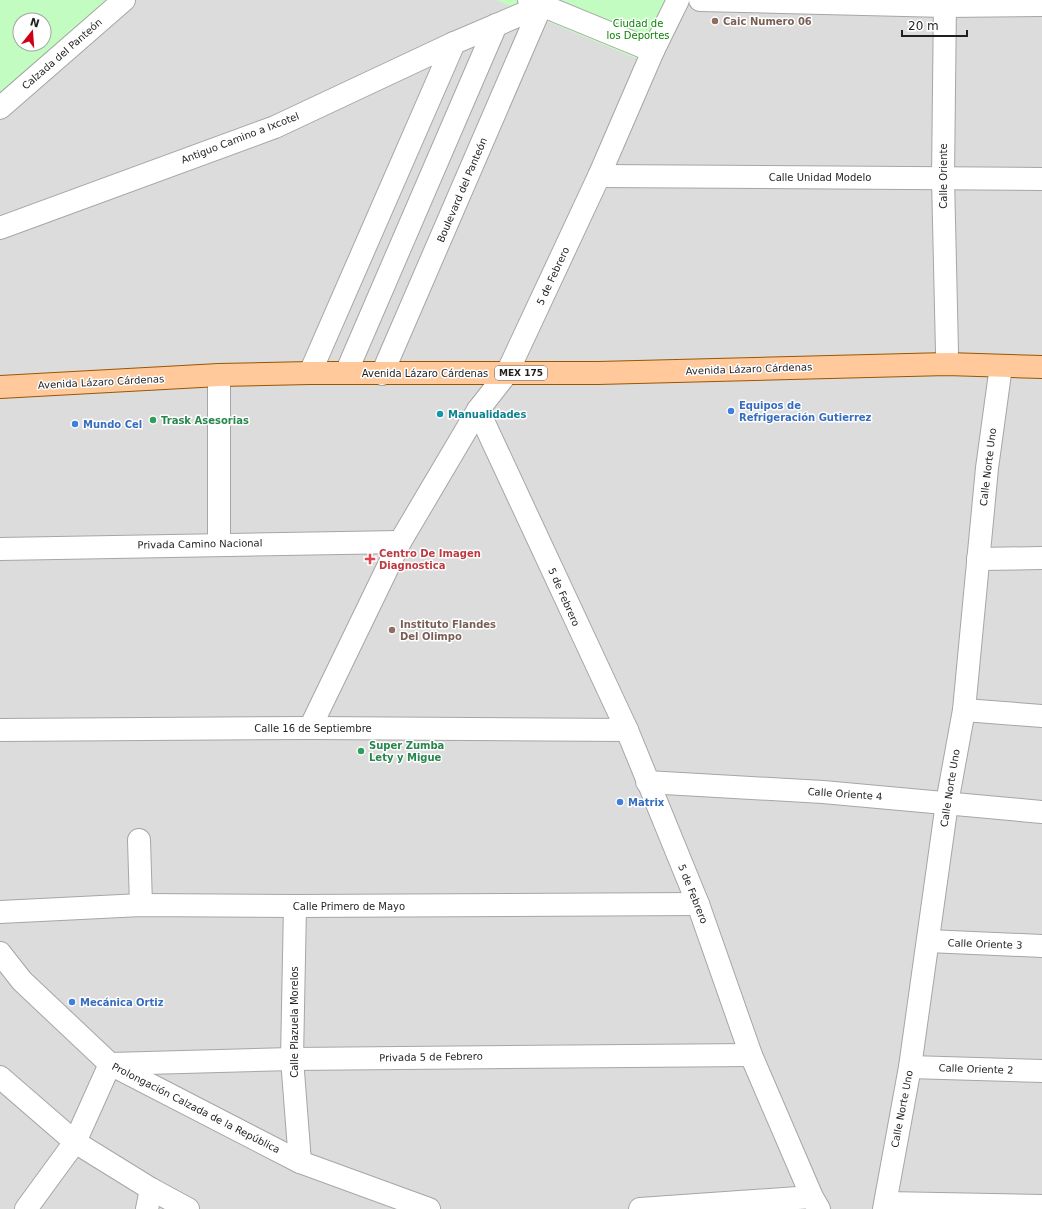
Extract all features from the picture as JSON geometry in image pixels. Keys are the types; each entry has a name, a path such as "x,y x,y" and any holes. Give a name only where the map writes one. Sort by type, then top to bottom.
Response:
{"main road":[{"name":"Avenida Lázaro Cárdenas","path":"0,387 219,375 310,373 382,374 730,370 947,364 1042,367"}],"street":[{"name":"Calzada del Panteón","path":"0,108 124,0"},
{"name":"5 de Febrero","path":"678,0 653,51 599,176 507,373 478,410 627,730 698,904 751,1054 816,1203"},
{"path":"700,0 1042,5"},
{"path":"535,3 653,51"},
{"name":"Antiguo Camino a Ixcotel","path":"0,228 276,126 496,25 535,3"},
{"name":"Boulevard del Panteón","path":"382,374 535,3"},
{"name":"Calle Oriente","path":"945,3 943,178 946,352"},
{"path":"346,373 496,25"},
{"path":"310,373 454,43"},
{"name":"Calle Unidad Modelo","path":"599,176 1042,179"},
{"name":"Calle Norte Uno","path":"885,1206 910,1068 947,803 964,710 987,468 1001,366"},
{"path":"219,375 220,544"},
{"path":"310,728 400,542 478,410"},
{"name":"Privada Camino Nacional","path":"0,549 400,542"},
{"path":"978,559 1042,558"},
{"path":"964,710 1042,716"},
{"name":"Calle 16 de Septiembre","path":"0,730 310,728 627,730"},
{"name":"Calle Oriente 4","path":"647,782 823,792 1042,812"},
{"path":"139,840 141,905"},
{"name":"Calle Primero de Mayo","path":"0,912 141,905 295,906 698,904"},
{"name":"Calle Plazuela Morelos","path":"295,906 292,1059 300,1162"},
{"name":"Calle Oriente 3","path":"928,942 1042,946"},
{"name":"Prolongación Calzada de la República","path":"0,953 22,981 110,1064 300,1162 429,1209"},
{"name":"Privada 5 de Febrero","path":"110,1064 292,1059 751,1054"},
{"path":"26,1209 75,1142 110,1064"},
{"name":"Calle Oriente 2","path":"910,1068 1042,1071"},
{"path":"0,1077 75,1142 149,1199 188,1209"},
{"path":"640,1209 816,1203"},
{"path":"885,1206 1042,1206"}],"shaded area":[{"path":"0,0 1042,0 1042,1209 0,1209"}],"green space":[{"path":"0,0 131,0 0,110"},
{"name":"Ciudad de los Deportes","path":"496,0 681,0 654,66"}],"place":[{"name":"Caic Numero 06","path":"715,21"},
{"name":"Equipos de Refrigeración Gutierrez","path":"731,411"},
{"name":"Manualidades","path":"440,414"},
{"name":"Trask Asesorias","path":"153,420"},
{"name":"Mundo Cel","path":"75,424"},
{"name":"Centro De Imagen Diagnostica","path":"370,559"},
{"name":"Instituto Flandes Del Olimpo","path":"392,630"},
{"name":"Super Zumba Lety y Migue","path":"361,751"},
{"name":"Matrix","path":"620,802"},
{"name":"Mecánica Ortiz","path":"72,1002"}]}
